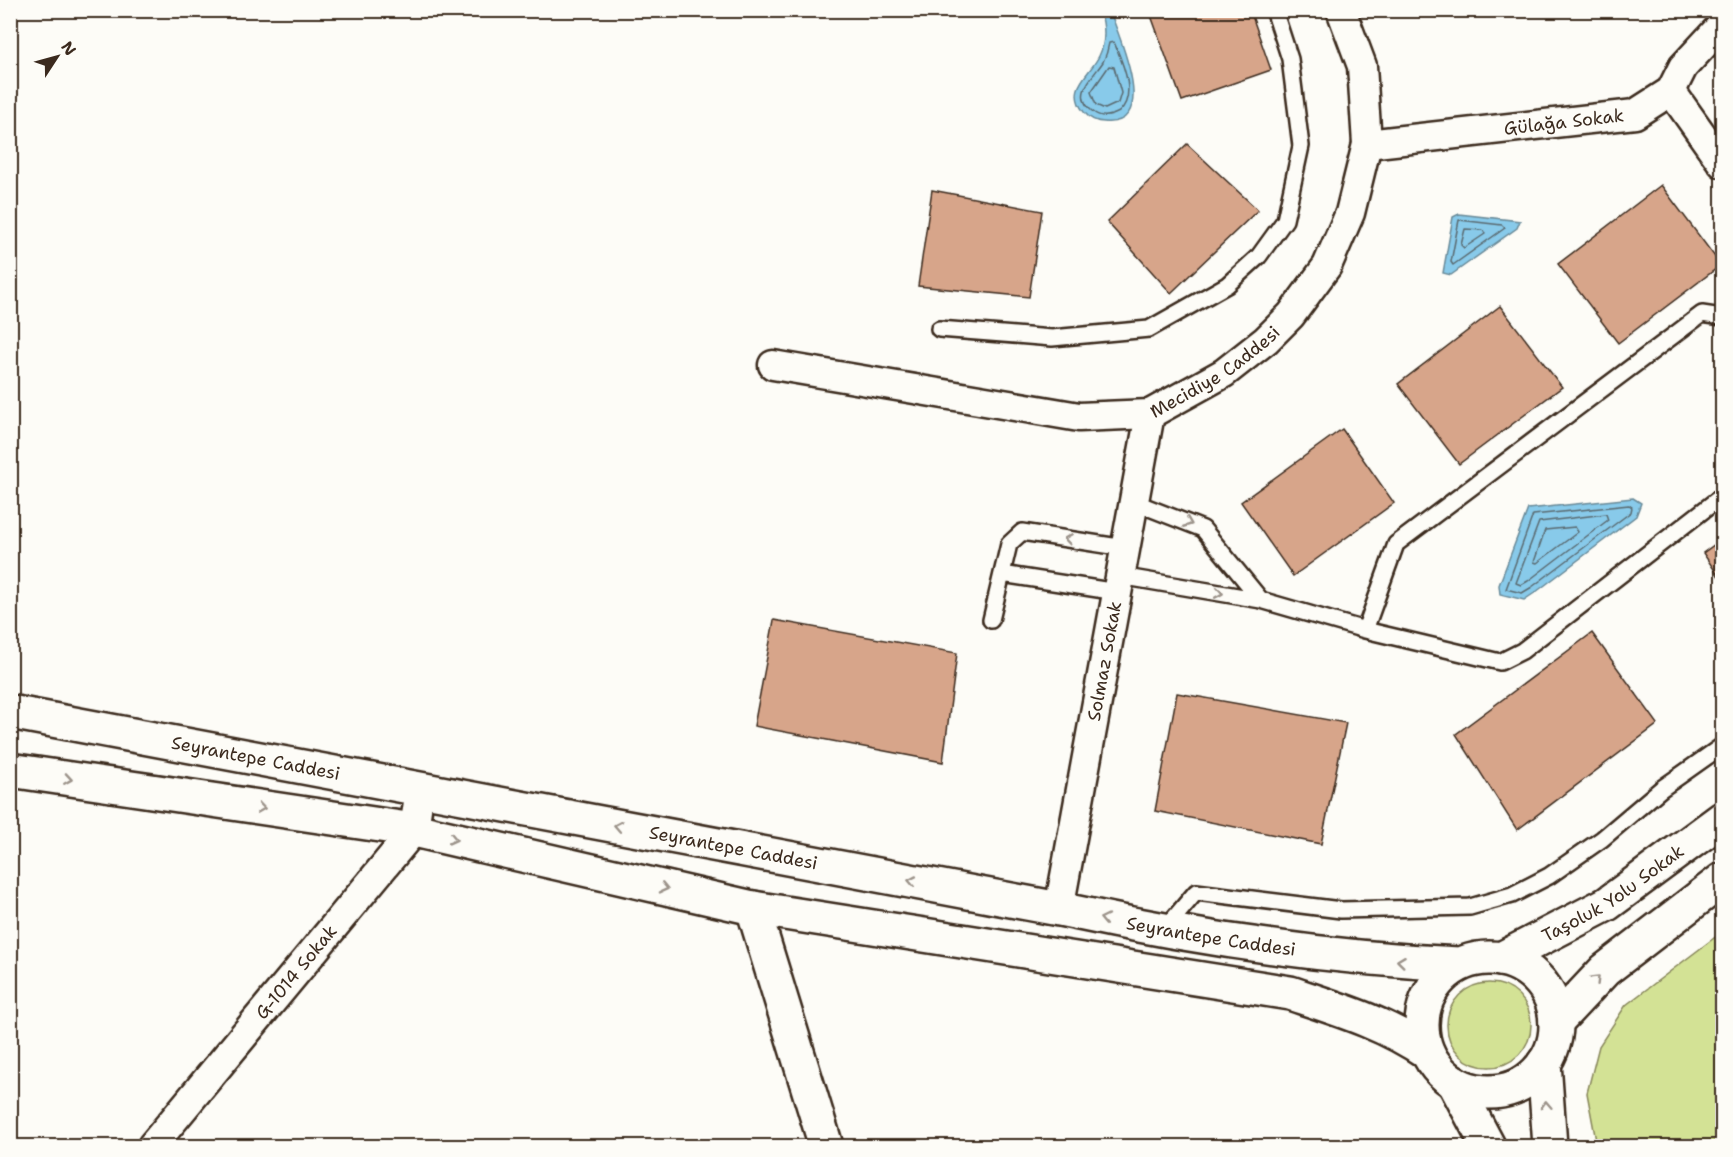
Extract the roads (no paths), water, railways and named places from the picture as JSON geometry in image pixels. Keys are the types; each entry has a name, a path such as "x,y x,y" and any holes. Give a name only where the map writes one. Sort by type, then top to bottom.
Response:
{"main road":[{"name":"Seyrantepe Caddesi","path":"10,712 1059,909 1162,932 1412,962 1459,964"},
{"path":"10,770 414,830 753,908 1290,993 1370,1020 1405,1037 1427,1052"},
{"name":"Taşoluk Yolu Sokak","path":"1501,959 1607,904 1722,819"},
{"path":"1556,1022 1605,970 1722,880"},
{"path":"753,908 826,1146"},
{"path":"1478,958 1501,959 1522,967 1539,981 1551,1000 1556,1022 1553,1045 1544,1063 1531,1078 1513,1088 1493,1092 1472,1091 1454,1082 1438,1069 1427,1052 1421,1032 1422,1012 1430,992 1442,976 1459,964 1478,958"},
{"path":"1544,1063 1550,1146"},
{"path":"1454,1082 1488,1146"}],"street":[{"name":"Mecidiye Caddesi","path":"773,365 1079,417 1150,414 1224,373 1266,340 1291,315 1327,266 1350,213 1367,144 1362,66 1341,10"},
{"name":"Gülağa Sokak","path":"1367,144 1635,114 1671,91 1683,67 1722,25"},
{"path":"1671,91 1722,163"},
{"name":"Solmaz Sokak","path":"1059,909 1150,414"},
{"path":"414,830 420,788"},
{"name":"G-1014 Sokak","path":"152,1146 414,830"}],"lane":[{"path":"939,329 1052,338 1149,329 1227,285 1259,256 1285,220 1300,146 1290,59 1274,10"},
{"path":"1365,630 1396,544 1702,314 1722,317"},
{"path":"1002,574 1260,600 1365,630 1500,662 1522,651 1722,496"},
{"path":"1134,502 1203,529 1260,600"},
{"path":"991,620 1009,544 1022,532 1125,548"},
{"path":"1162,932 1196,892 1341,910 1470,907 1512,895 1549,876 1593,845 1661,789 1722,746"}],"water":[{"path":"1100,11 1110,11 1127,58 1133,95 1130,110 1121,120 1104,122 1090,118 1079,103 1077,96 1081,82 1095,63 1103,45 1104,28"},
{"path":"1459,214 1520,221 1517,228 1451,275 1443,273 1453,217"},
{"path":"1633,498 1641,503 1636,516 1536,592 1524,600 1500,594 1499,585 1528,509"}]}
